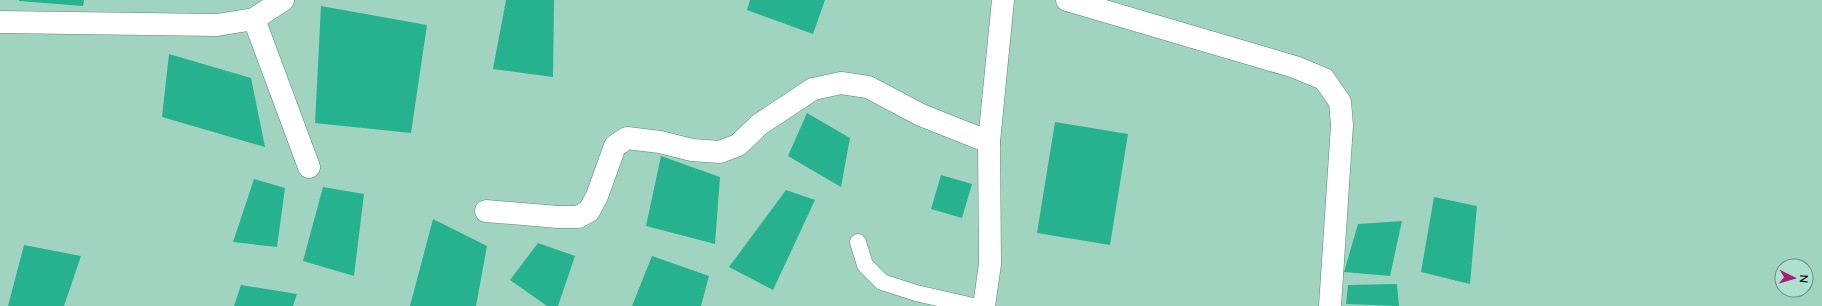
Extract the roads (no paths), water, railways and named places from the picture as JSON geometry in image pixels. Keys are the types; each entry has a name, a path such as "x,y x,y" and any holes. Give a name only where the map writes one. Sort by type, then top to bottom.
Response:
{"street":[{"path":"0,22 217,25 254,19 283,0"},
{"path":"984,306 990,264 989,142 1003,0"},
{"path":"1067,0 1295,67 1324,79 1340,102 1342,125 1330,306"},
{"path":"254,19 309,167"},
{"path":"486,211 558,217 578,217 589,211 597,196 615,146 627,138 660,142 692,150 720,152 738,145 760,124 814,89 841,83 868,87 922,115 989,142"}],"lane":[{"path":"858,242 865,265 882,282 916,293 973,306"}]}
